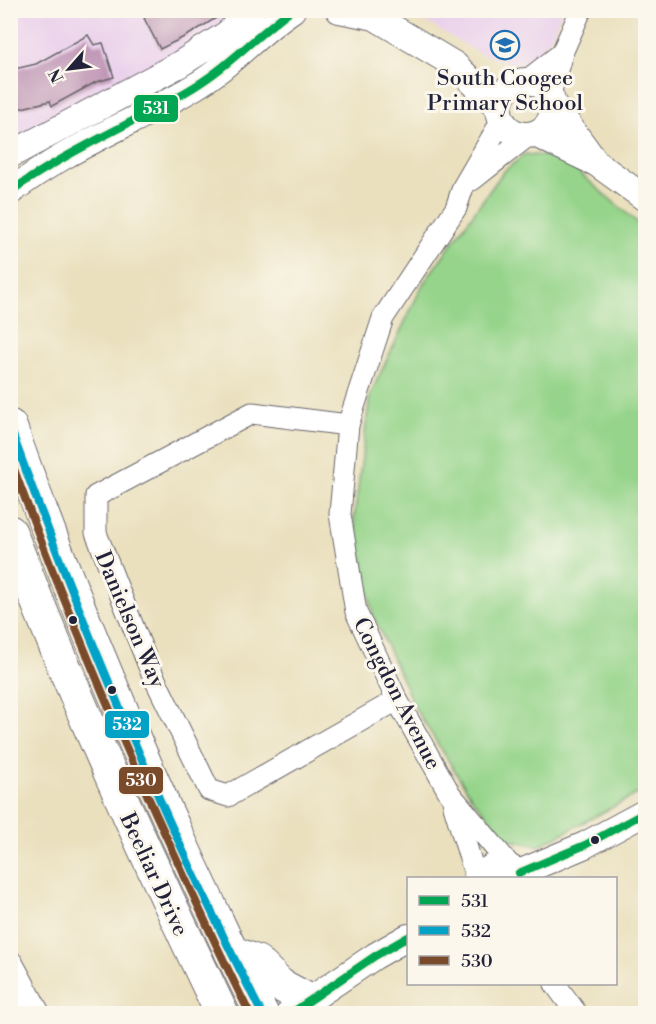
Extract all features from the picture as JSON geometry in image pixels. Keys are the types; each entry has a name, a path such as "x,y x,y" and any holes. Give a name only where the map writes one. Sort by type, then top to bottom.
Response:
{"highway":[{"name":"Beeliar Drive","path":"10,426 120,708 231,952 262,1014"},
{"name":"Beeliar Drive","path":"10,532 93,736 166,898 222,1014"},
{"path":"231,952 257,962 299,1007"}],"street":[{"path":"10,155 180,64 227,34 252,10"},
{"path":"10,192 58,159 196,86 228,64 273,22 292,10"},
{"path":"339,10 367,13 456,65 523,81 534,81 544,87 596,163"},
{"path":"532,134 542,130 549,123 553,114 552,99 562,53 581,10"},
{"path":"500,114 499,102 503,91 512,84 523,81 562,53"},
{"path":"456,65 500,114 512,132 532,134 596,163 645,199"},
{"name":"Congdon Avenue","path":"477,877 450,794 397,700 356,612 340,514 348,425 383,318 456,208 463,187 500,114"},
{"name":"Congdon Avenue","path":"463,187 532,134"},
{"name":"Danielson Way","path":"348,425 252,413 96,495 96,533 150,669 208,790 228,796 397,700"},
{"name":"Congdon Avenue","path":"450,794 524,874"},
{"path":"480,877 495,867 524,874 645,812"},
{"path":"299,1007 375,956 407,938"},
{"path":"10,964 37,1014"},
{"path":"556,985 577,1014"}],"shaded area":[{"path":"10,11 239,11 172,59 11,142"},
{"name":"South Coogee Primary School","path":"407,11 562,11 552,36 532,59 515,64 481,54"}],"green space":[{"path":"525,154 562,158 645,229 645,790 539,846 510,840 474,801 415,708 373,615 354,519 370,395 423,284 503,172"}],"building":[{"path":"159,10 229,10 160,49 144,18"},
{"path":"88,35 94,45 103,43 114,77 96,82 52,106 50,101 10,111 10,70 36,64"}],"transit line":[{"name":"531","path":"10,192 55,163 207,79 291,10"},
{"name":"532","path":"10,427 66,576 127,724 192,870 262,1014"},
{"name":"530","path":"10,458 59,587 112,715 198,907 250,1014"},
{"name":"531","path":"519,873 585,845 646,812"},
{"name":"531","path":"290,1014 375,956 407,938"}],"place":[{"name":"South Coogee Primary School","path":"505,45"}]}
